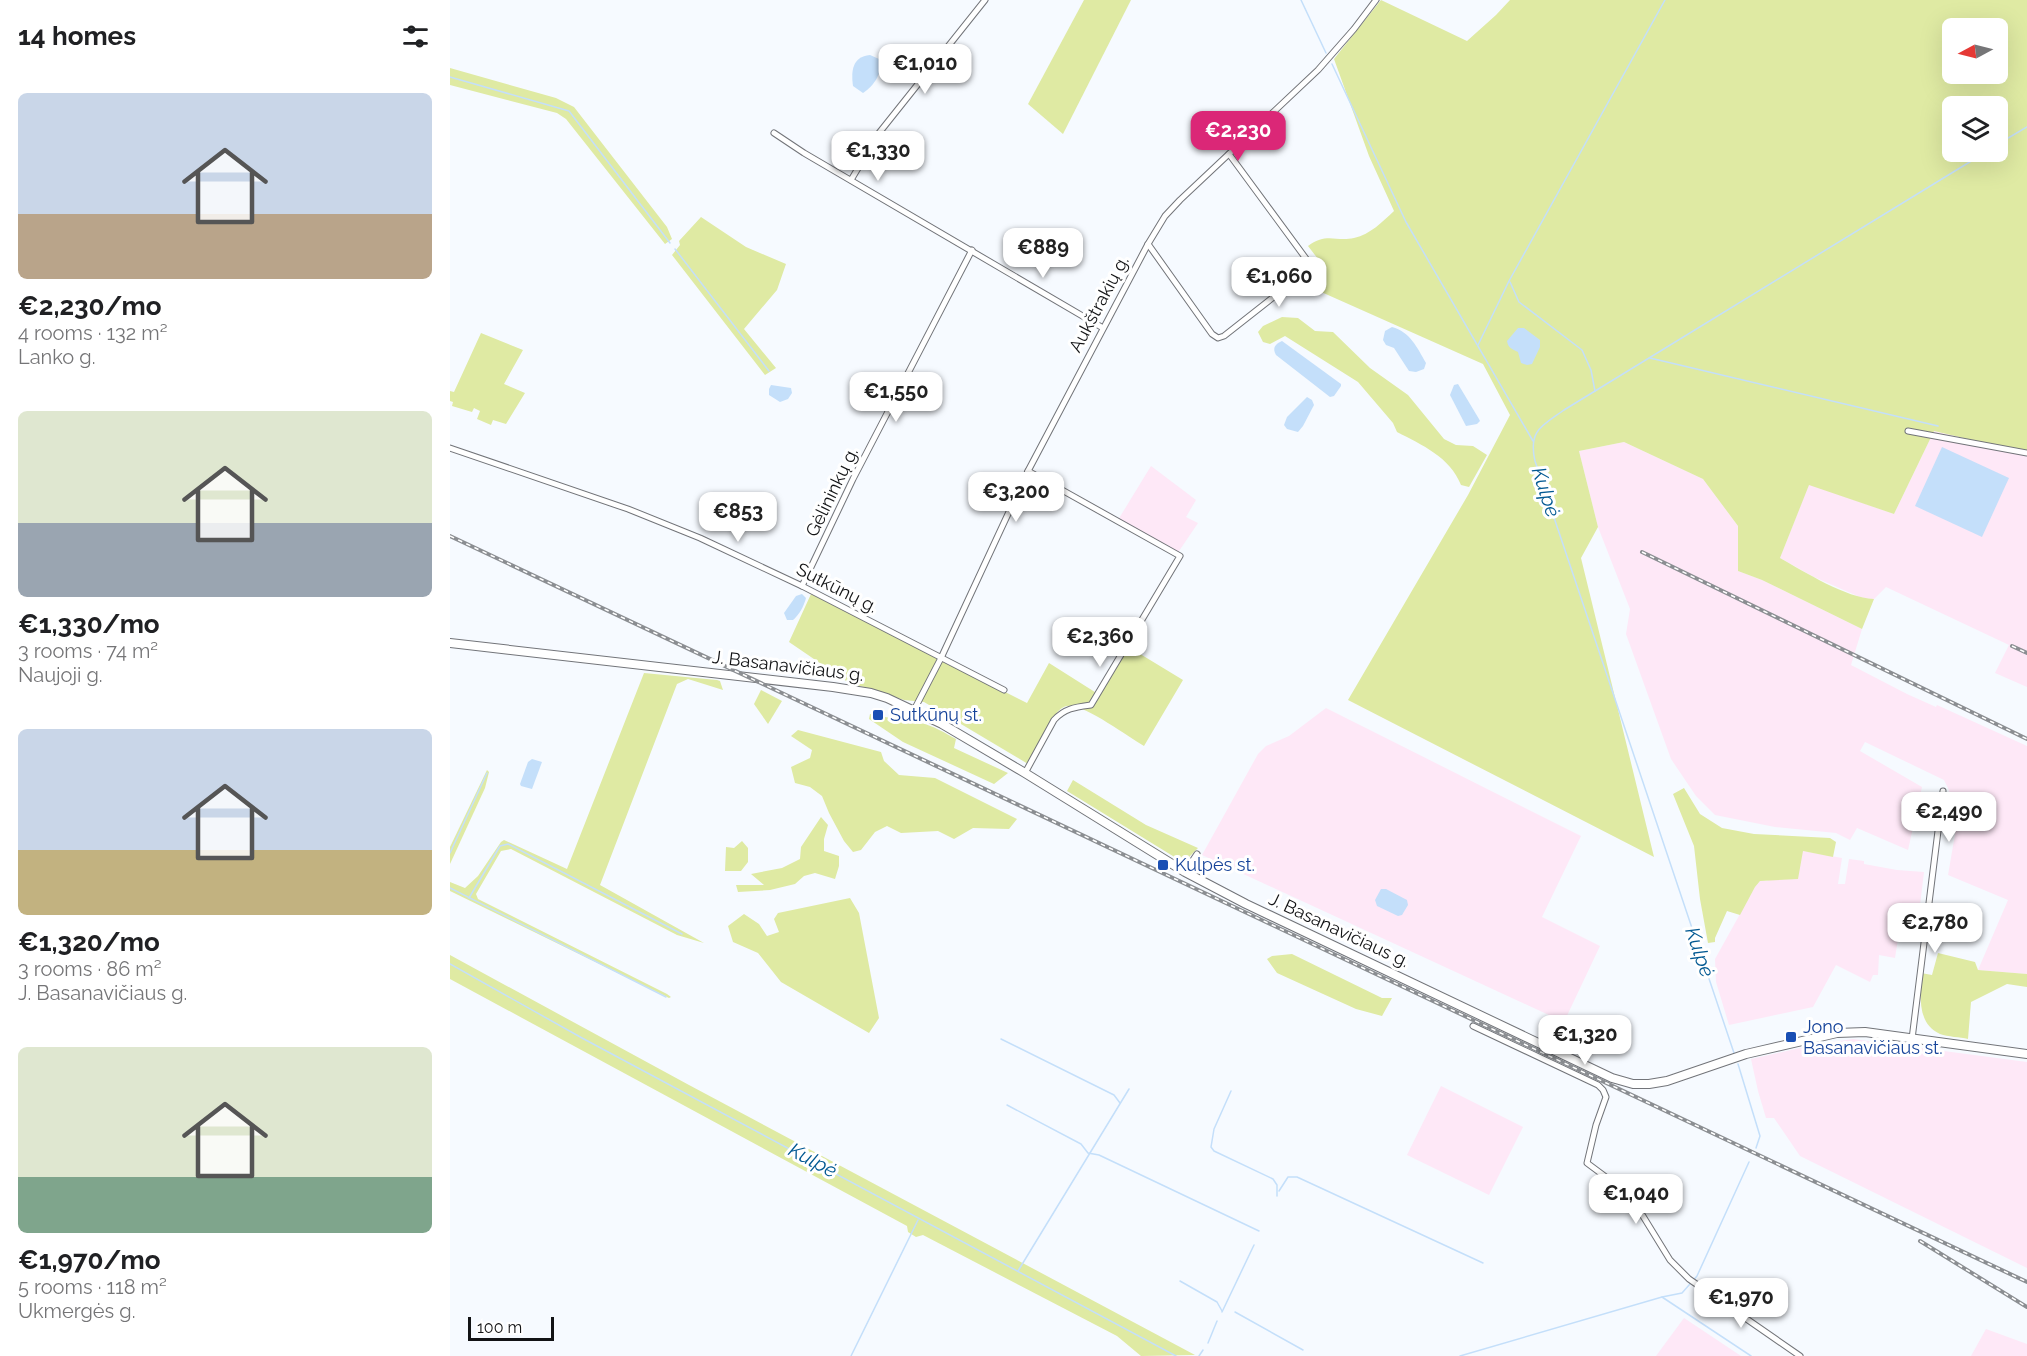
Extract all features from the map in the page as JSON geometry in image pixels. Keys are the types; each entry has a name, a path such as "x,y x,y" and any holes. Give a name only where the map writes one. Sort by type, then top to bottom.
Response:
{"main road":[{"name":"J. Basanavičiaus g.","path":"450,643 871,693 942,724 1185,872 1246,904 1612,1078 1633,1084 1668,1081 1746,1054 1837,1033 1865,1032 2027,1054"}],"street":[{"path":"852,180 879,133 985,0"},
{"name":"Aukštrakių g.","path":"914,710 941,658 1028,471 1148,244 1166,216 1180,200 1329,59 1376,0"},
{"path":"774,133 1103,328"},
{"path":"1148,244 1212,334 1218,338 1224,336 1304,273 1308,267 1307,260 1229,154"},
{"name":"Gėlininkų g.","path":"802,586 851,483 972,250"},
{"path":"1908,431 2027,453"},
{"name":"Sutkūnų g.","path":"450,448 656,520 700,538 802,586 1004,690"},
{"path":"1025,773 1060,713 1068,709 1091,705 1180,556 1028,471"},
{"path":"1912,1039 1943,791"},
{"path":"1185,872 1197,854"},
{"path":"1473,1026 1598,1085 1603,1090 1606,1097 1596,1125 1587,1163 1630,1195 1670,1260 1689,1279 1800,1356"}],"shaded area":[{"path":"1934,431 2027,453 2027,687 1995,673 2009,645 1886,587 1874,599 1862,598 1814,577 1780,558 1809,484 1894,514"},
{"path":"1624,442 1703,479 1738,526 1738,571 1762,580 1862,629 1851,665 1907,694 1936,707 1937,705 2027,746 2027,974 1978,970 2008,900 1948,875 1958,817 1947,815 1949,790 1944,780 1865,742 1860,751 1922,787 1908,850 1857,828 1850,840 1836,833 1775,827 1715,815 1696,796 1671,759 1626,634 1630,609 1598,527 1579,451"},
{"path":"1151,466 1196,500 1186,517 1198,523 1177,554 1118,520"},
{"path":"1326,708 1581,836 1542,917 1600,946 1564,1022 1202,855 1258,754 1266,746 1289,736"},
{"path":"1803,851 1842,858 1838,884 1845,884 1849,859 1897,870 1924,872 1918,922 1901,920 1895,958 1879,955 1878,975 1873,975 1870,982 1836,965 1813,1007 1729,1025 1716,982 1715,959 1755,887 1760,881 1767,881"},
{"path":"1853,1039 2027,1062 2027,1268 1800,1156 1774,1118 1766,1118 1751,1059 1813,1045"},
{"path":"1441,1086 1523,1127 1489,1195 1407,1155"},
{"path":"1684,1318 1741,1356 1656,1356"},
{"path":"1986,1329 2027,1344 2027,1356 1971,1356"}],"green space":[{"path":"1084,0 1131,0 1063,134 1028,104"},
{"path":"1381,0 1467,41 1510,0 2027,0 2027,453 1934,431 1894,514 1809,485 1780,558 1839,589 1863,598 1874,599 1862,629 1762,580 1738,571 1738,526 1703,479 1624,442 1579,451 1598,527 1581,558 1654,857 1348,700 1468,495 1510,415 1483,364 1310,287 1307,283 1308,279 1325,268 1308,246 1321,239 1347,239 1366,234 1394,211 1369,156 1334,59"},
{"path":"450,68 556,98 574,107 667,227 672,239 665,244 566,119 557,113 450,85"},
{"path":"701,217 746,247 786,264 777,290 744,329 776,368 765,375 672,255 680,245 679,241"},
{"path":"1282,317 1298,318 1315,331 1333,332 1370,368 1408,395 1444,439 1456,445 1473,446 1487,455 1469,487 1461,485 1443,459 1397,432 1393,423 1358,382 1285,336 1270,344 1263,342 1258,332 1263,326"},
{"path":"481,333 523,350 504,384 525,393 506,424 493,420 491,425 477,419 480,411 474,408 472,412 452,406 453,402 450,401 450,391 454,392"},
{"path":"811,594 1027,703 1049,663 1098,694 1127,646 1183,680 1144,746 1097,716 1078,707 1068,706 1055,715 1028,764 924,702 904,700 852,685 789,642"},
{"path":"644,673 717,680 720,681 723,690 688,679 677,684 600,885 704,943 677,935 511,849 501,851 476,894 478,899 667,994 671,997 669,998 450,891 450,882 465,888 478,876 504,840 567,869"},
{"path":"761,690 782,701 768,724 754,704"},
{"path":"870,714 926,724 956,739 954,748 1008,773 994,784 903,742 869,719"},
{"path":"798,730 881,752 884,761 899,775 935,778 1017,819 1009,829 973,828 954,839 938,831 901,833 887,826 875,832 861,850 853,852 844,841 822,796 810,787 795,783 791,767 810,758 812,750 791,736"},
{"path":"487,770 489,772 485,788 450,864 450,847"},
{"path":"1073,780 1146,825 1198,848 1186,860 1181,861 1067,791"},
{"path":"1684,788 1700,814 1722,828 1754,834 1830,838 1836,842 1833,857 1803,851 1798,879 1760,881 1740,915 1727,911 1715,942 1708,943 1694,846 1673,794"},
{"path":"821,817 828,825 824,839 824,851 839,856 835,879 815,873 804,876 795,884 770,890 738,892 736,885 764,885 751,874 782,868 800,859 801,847"},
{"path":"742,841 748,848 748,862 741,871 725,871 726,847 734,848"},
{"path":"850,898 859,913 879,1018 869,1033 781,982 758,953 733,942 728,926 744,914 759,924 767,936 779,932 774,919 778,913"},
{"path":"1938,953 1975,962 1978,970 2027,974 2027,987 2007,984 1971,1002 1968,1039 1940,1034 1932,1029 1923,1016 1921,999 1921,973 1932,975"},
{"path":"1292,954 1382,998 1392,998 1382,1016 1356,1009 1277,973 1267,959 1272,956"},
{"path":"450,955 1195,1355 1141,1356 1117,1336 923,1235 916,1237 908,1232 907,1226 450,979"}],"water":[{"path":"870,55 879,59 880,68 874,82 863,93 853,86 852,75 856,62"},
{"path":"1392,327 1404,332 1412,341 1426,363 1424,369 1416,372 1409,371 1394,348 1386,345 1383,340 1385,331"},
{"path":"1518,328 1524,328 1540,340 1540,347 1532,364 1521,363 1518,352 1511,348 1507,341"},
{"path":"1282,341 1341,384 1334,396 1330,397 1276,355 1275,346"},
{"path":"1458,384 1480,421 1477,424 1466,426 1450,395 1454,385"},
{"path":"771,385 791,388 792,393 788,399 780,402 769,395"},
{"path":"1307,397 1314,405 1303,426 1298,432 1287,429 1284,425 1287,417"},
{"path":"1942,447 2009,478 1982,537 1915,506"},
{"path":"802,594 806,598 801,610 793,620 787,620 784,613 796,596"},
{"path":"532,759 542,762 532,789 520,784 528,762"},
{"path":"1381,889 1386,889 1407,900 1408,905 1402,915 1398,916 1377,906 1375,900"}],"waterway":[{"path":"1301,0 1326,53"},
{"path":"1478,345 1509,281 1665,0"},
{"path":"1332,64 1406,222 1533,441"},
{"path":"450,77 569,111 670,243"},
{"name":"Kulpė","path":"2008,138 2027,127"},
{"name":"Kulpė","path":"1734,1053 1535,461 1533,442 1535,435 1543,425 1564,410 1970,162"},
{"path":"675,249 769,371"},
{"path":"1510,282 1519,302 1582,350 1591,370 1595,391"},
{"path":"1650,358 1938,426"},
{"path":"450,853 487,773"},
{"path":"469,898 500,846 508,844 682,934"},
{"path":"450,888 666,997"},
{"name":"Kulpė","path":"450,964 582,1038 1176,1356"},
{"path":"1001,1039 1114,1095 1120,1103"},
{"name":"Kulpė","path":"1738,1064 1760,1136 1756,1148"},
{"path":"1018,1271 1129,1089"},
{"path":"1231,1091 1214,1129 1211,1147 1214,1151 1273,1179 1277,1185 1277,1196"},
{"path":"1007,1105 1081,1144 1088,1153 1099,1155 1259,1231"},
{"name":"Kulpė","path":"1460,1356 1682,1293 1697,1276 1749,1162"},
{"path":"1279,1191 1288,1177 1297,1177 1483,1263"},
{"path":"851,1356 918,1220"},
{"path":"1222,1312 1254,1245"},
{"path":"1180,1281 1217,1302 1222,1311"},
{"path":"1662,1297 1751,1356"},
{"path":"1235,1312 1303,1350"},
{"path":"1208,1343 1217,1321"},
{"path":"1199,1356 1203,1350"}],"railway":[{"path":"450,536 2027,1282"},
{"path":"1642,552 2027,739"},
{"path":"2012,646 2027,653"},
{"path":"1920,1241 2027,1307"}],"place":[{"name":"Sutkūnų st.","path":"878,715"},
{"name":"Kulpės st.","path":"1163,865"},
{"name":"Jono Basanavičiaus st.","path":"1791,1037"}]}
